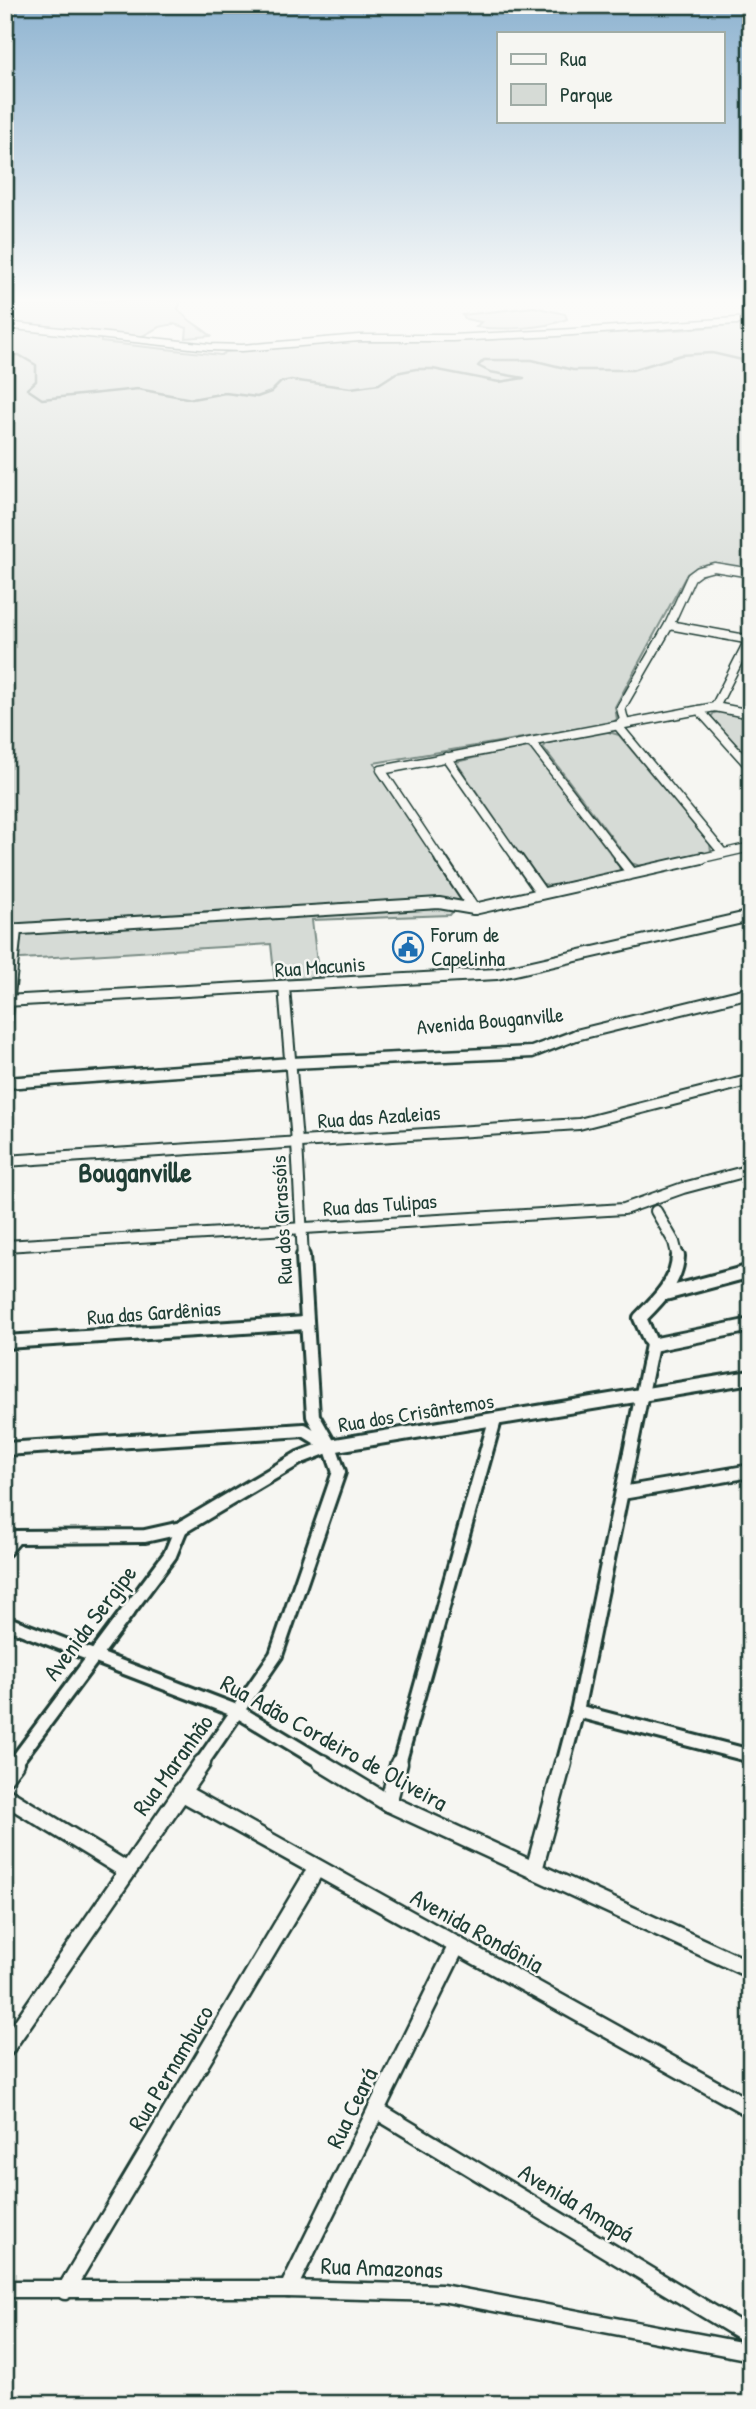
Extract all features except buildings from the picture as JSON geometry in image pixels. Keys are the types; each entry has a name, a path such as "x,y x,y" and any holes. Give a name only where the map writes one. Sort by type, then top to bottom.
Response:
{"street":[{"path":"618,726 624,720 621,708 668,625 691,577 699,571 714,567 751,573"},
{"path":"668,625 750,639 715,707"},
{"path":"474,909 381,769 715,707 751,714"},
{"path":"699,710 751,768"},
{"path":"618,726 723,853"},
{"path":"531,742 631,872"},
{"path":"446,757 541,892"},
{"path":"5,1034 11,930 439,903 474,909 751,847"},
{"name":"Rua Macunis","path":"8,1001 497,974 751,916"},
{"name":"Rua dos Girassóis","path":"284,987 297,1142 313,1416 330,1446"},
{"path":"576,1035 751,992"},
{"name":"Avenida Bouganville","path":"5,1075 290,1059 533,1052 576,1035"},
{"name":"Avenida Bouganville","path":"5,1083 290,1059"},
{"name":"Rua das Azaleias","path":"5,1161 579,1124 751,1080"},
{"name":"Rua das Tulipas","path":"5,1246 624,1209 683,1188 751,1170"},
{"path":"534,1870 577,1711 652,1345 640,1318 665,1294 678,1266 677,1248 656,1211"},
{"path":"665,1294 751,1271"},
{"name":"Rua das Gardênias","path":"5,1342 306,1323"},
{"path":"652,1345 751,1325"},
{"name":"Rua dos Crisântemos","path":"5,1449 304,1430 330,1446 751,1377"},
{"path":"388,1803 495,1420"},
{"path":"5,1550 16,1537 145,1536 181,1528 240,1490 299,1458 330,1446"},
{"name":"Rua Maranhão","path":"5,2049 276,1655 339,1472 330,1446"},
{"path":"622,1493 751,1471"},
{"name":"Avenida Sergipe","path":"5,1776 170,1555 181,1528"},
{"name":"Rua Adão Cordeiro de Oliveira","path":"5,1622 239,1712 388,1803 751,1970"},
{"path":"577,1711 751,1756"},
{"name":"Avenida Rondônia","path":"181,1792 751,2109"},
{"path":"5,1796 126,1870"},
{"name":"Rua Pernambuco","path":"65,2291 316,1868"},
{"name":"Rua Ceará","path":"288,2289 457,1945"},
{"name":"Avenida Amapá","path":"376,2110 751,2337"},
{"name":"Rua Amazonas","path":"5,2289 288,2289 442,2293 751,2352"}],"green space":[{"path":"5,413 751,413 751,570 700,567 687,574 615,707 617,719 612,723 374,763 463,900 450,915 312,920 319,980 275,982 271,944 5,960"},
{"path":"722,711 751,717 751,761 711,717"},
{"path":"605,731 619,735 710,844 711,851 640,866 631,863 543,747 547,742"},
{"path":"525,746 534,751 619,865 620,871 551,886 540,883 535,877 456,762"}],"place":[{"name":"Forum de Capelinha","path":"408,947"}],"district":[{"name":"Bouganville","path":"135,1172"}]}
